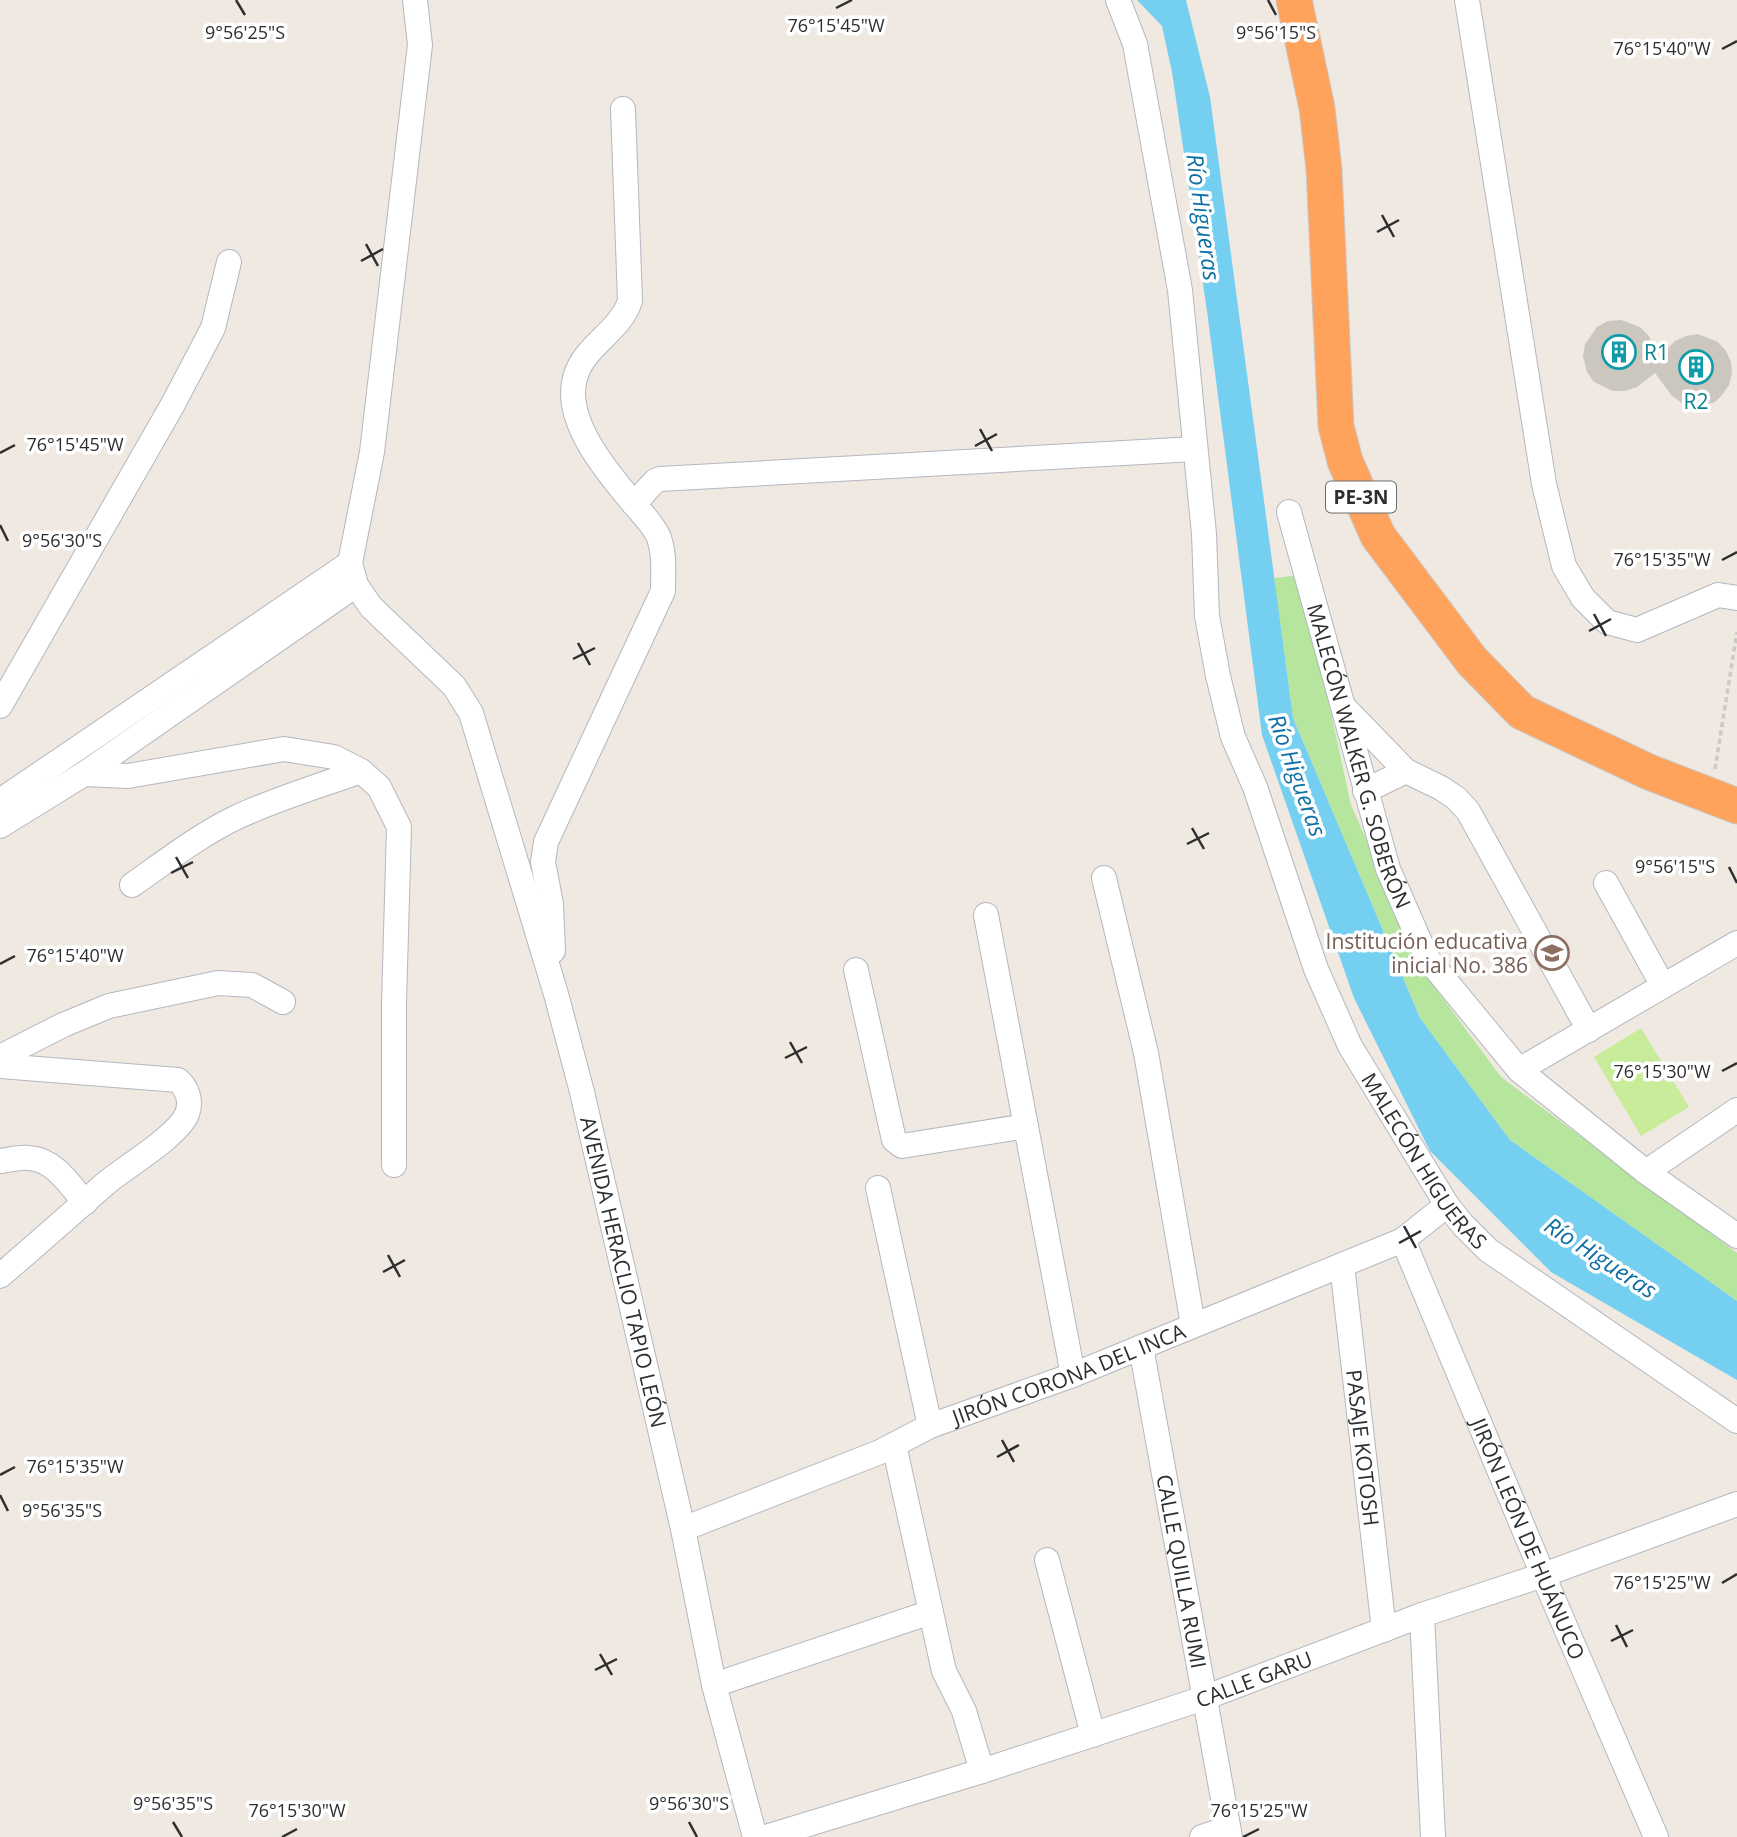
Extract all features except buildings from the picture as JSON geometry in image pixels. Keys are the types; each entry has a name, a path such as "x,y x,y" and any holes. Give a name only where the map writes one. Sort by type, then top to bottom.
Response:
{"highway":[{"name":"PE-3N","path":"1294,0 1317,108 1324,169 1336,426 1345,461 1378,536 1472,661 1522,712 1649,772 1724,801"}],"street":[{"path":"0,826 85,774 353,574 372,452 420,45 415,0"},
{"name":"MALECÓN HIGUERAS","path":"1118,0 1135,44 1180,290 1204,534 1207,616 1218,676 1233,737 1255,787 1316,969 1350,1046 1447,1205 1462,1225 1488,1250 1737,1421"},
{"path":"1467,0 1544,484 1564,566 1583,598 1607,622 1637,630 1718,595 1737,598"},
{"path":"556,994 551,904 543,862 546,842 663,591 663,558 659,537 600,464 576,411 573,395 579,367 626,313 630,301 623,109"},
{"path":"0,706 172,406 213,328 229,262"},
{"path":"634,504 654,481 660,479 1195,449"},
{"name":"MALECÓN WALKER G. SOBERÓN","path":"1289,512 1388,869 1427,958 1519,1070 1646,1172 1737,1236"},
{"path":"0,801 353,574"},
{"name":"AVENIDA HERACLIO TAPIO LEÓN","path":"353,574 371,607 454,686 471,713 556,994 582,1092 682,1529 714,1685 755,1837"},
{"path":"1342,706 1406,771 1441,788 1456,798 1468,811 1589,1030"},
{"path":"85,774 128,776 284,749 334,757 361,771 379,787 399,827 394,989 394,1164"},
{"path":"132,885 209,832 237,817 361,771"},
{"path":"1365,791 1406,771"},
{"path":"1104,878 1146,1053 1193,1325"},
{"path":"1606,883 1663,986"},
{"path":"986,915 1073,1375"},
{"path":"1519,1070 1663,986 1735,948"},
{"path":"856,970 894,1140 902,1146 1026,1126"},
{"path":"0,1057 108,1006 218,983 252,985 283,1002"},
{"path":"0,1066 178,1080 189,1096 187,1114 172,1132 107,1183 0,1276"},
{"path":"1646,1172 1737,1110"},
{"path":"0,1161 30,1158 48,1163 85,1203"},
{"path":"878,1188 930,1426"},
{"name":"JIRÓN CORONA DEL INCA","path":"682,1529 880,1452 930,1426 1073,1375 1403,1240 1447,1205"},
{"name":"JIRÓN LEÓN DE HUÁNUCO","path":"1403,1240 1656,1837"},
{"name":"PASAJE KOTOSH","path":"1342,1265 1384,1630"},
{"name":"CALLE QUILLA RUMI","path":"1141,1347 1229,1833"},
{"path":"894,1445 944,1671 964,1710 982,1771"},
{"name":"CALLE GARU","path":"766,1837 982,1771 1203,1698 1422,1615 1543,1575 1737,1504"},
{"path":"1047,1560 1093,1735"},
{"path":"714,1685 932,1612"},
{"path":"1422,1615 1433,1837"},
{"path":"1202,1837 1229,1833"}],"path":[{"path":"1724,801 1737,632"}],"green space":[{"path":"1301,575 1351,805 1427,977 1501,1077 1737,1253 1737,1301 1510,1140 1420,1018 1293,718 1274,578"},
{"path":"1641,1028 1689,1107 1641,1136 1594,1057"}],"water":[{"name":"Río Higueras","path":"1137,0 1186,0 1210,97 1293,718 1420,1018 1510,1140 1737,1301 1737,1380 1551,1272 1430,1151 1354,998 1262,735 1207,311 1172,72 1162,26"}],"place":[{"name":"R1","path":"1619,352"},
{"name":"R2","path":"1696,367"},
{"name":"Institución educativa inicial No. 386","path":"1552,953"}]}
